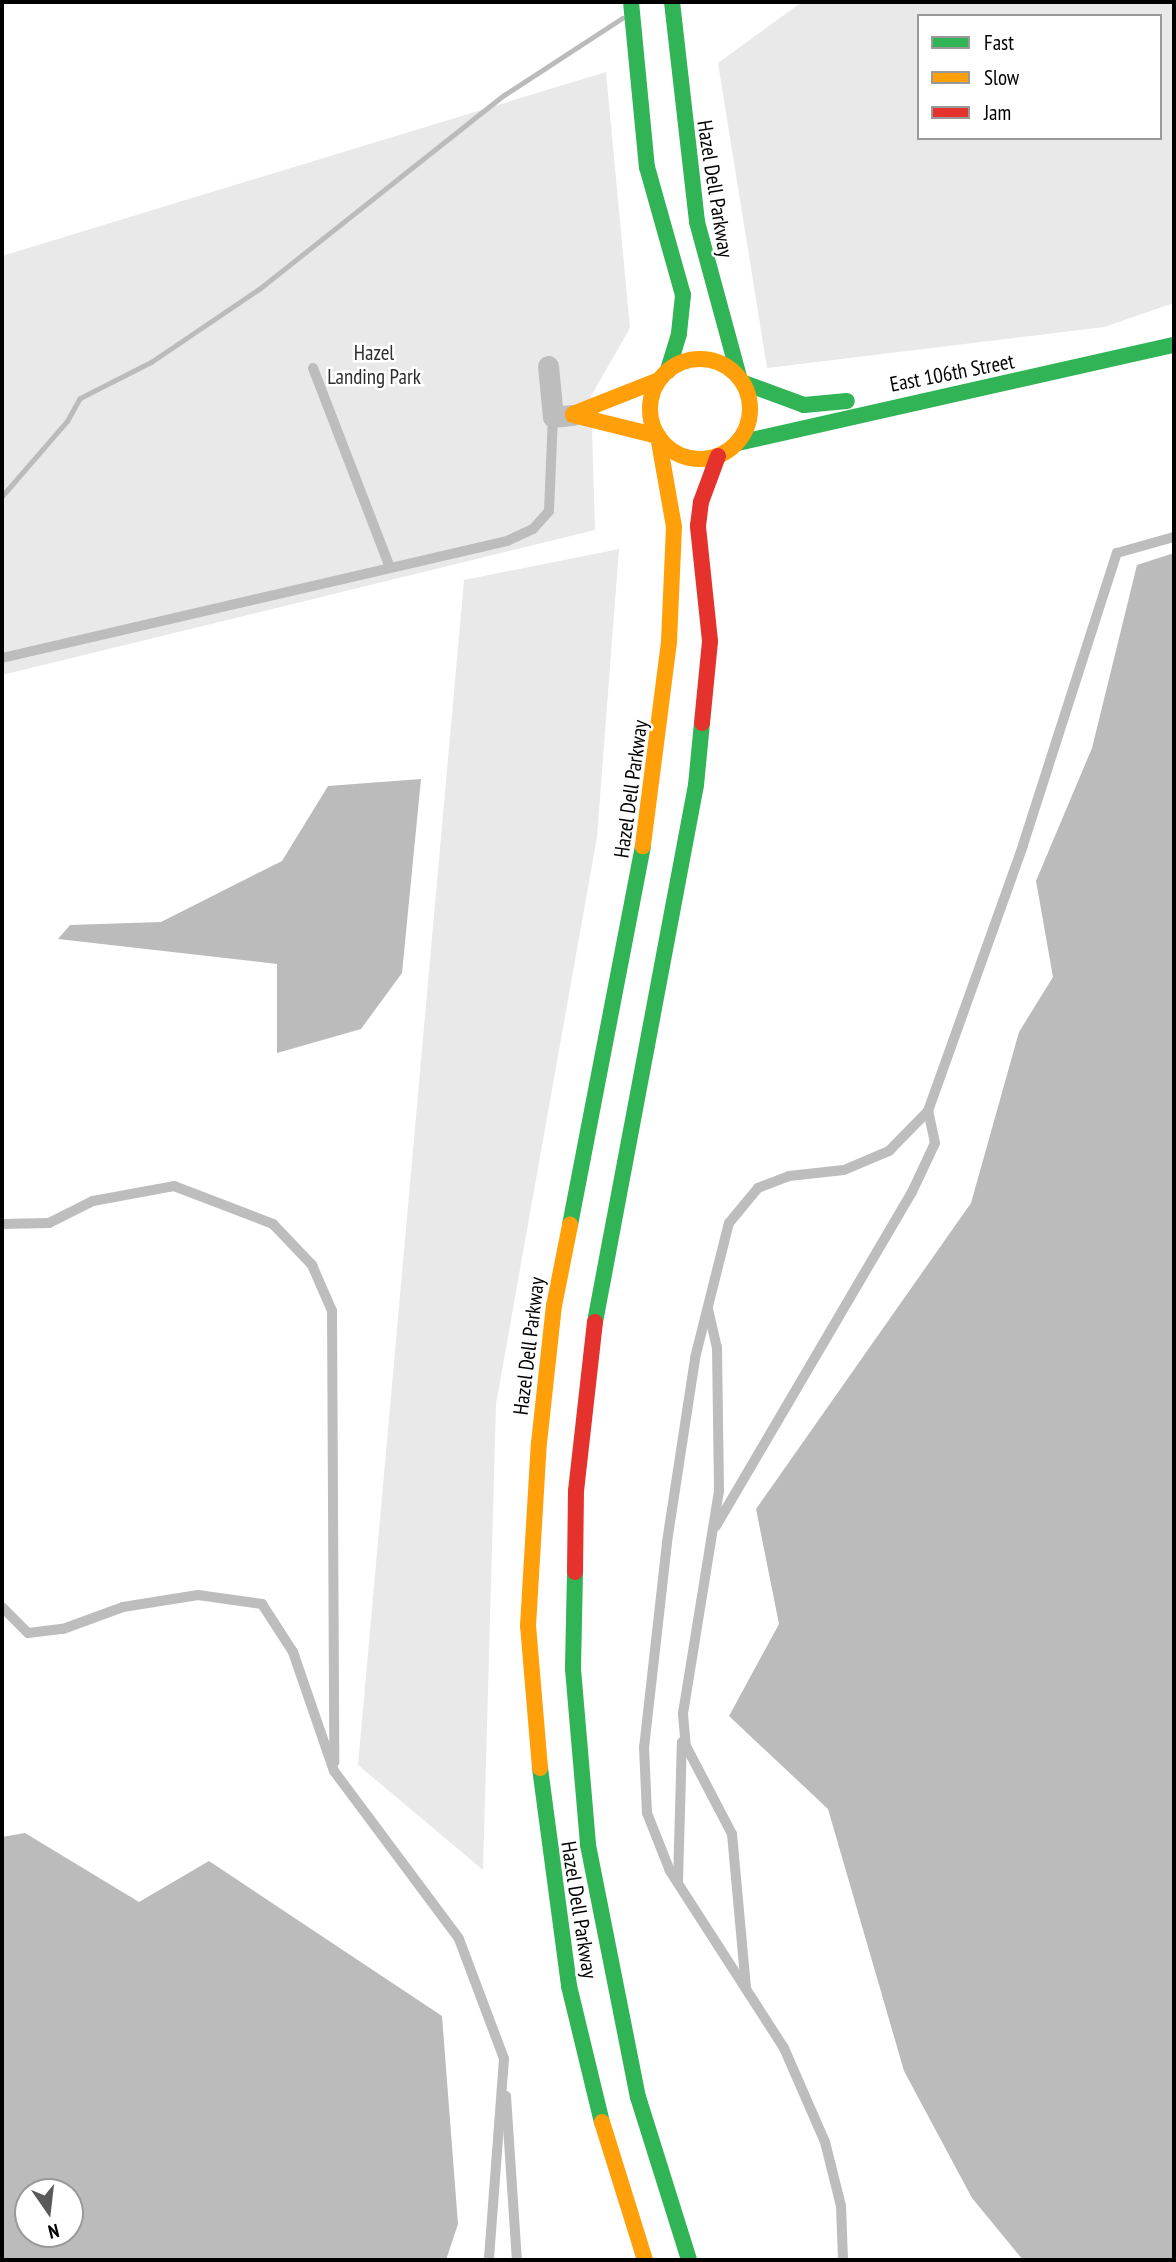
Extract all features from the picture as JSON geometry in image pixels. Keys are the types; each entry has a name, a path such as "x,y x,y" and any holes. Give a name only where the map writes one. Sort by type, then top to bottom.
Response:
{"main road":[{"path":"631,2 647,167 683,295 679,334 650,412 658,436"},
{"name":"Hazel Dell Parkway","path":"672,2 697,222 741,380"},
{"name":"East 106th Street","path":"738,443 905,402 1013,384 1174,345"},
{"path":"563,416 699,359 722,363 741,380 804,405 905,402"},
{"path":"563,416 658,436 684,457 718,456 738,443 749,420 741,380"},
{"name":"Hazel Dell Parkway","path":"645,2260 602,2123 569,1986 547,1845 528,1626 538,1443 554,1306 641,870 660,744 674,527 658,436"},
{"name":"Hazel Dell Parkway","path":"688,2260 635,2085 588,1846 573,1669 575,1532 578,1467 599,1288 696,785 710,641 698,526 701,502 718,456"}],"street":[{"path":"548,366 563,416"}],"lane":[{"path":"313,368 390,568"},
{"path":"2,658 488,546 533,529 550,511 563,416"},
{"path":"843,2260 841,2206 825,2142 784,2048 678,1882 647,1813 645,1748 667,1542 695,1358 729,1223 758,1188 789,1176 844,1170 889,1150 928,1111 1023,845 1117,553 1174,537"},
{"path":"714,1530 912,1192 934,1143 928,1111"},
{"path":"2,1224 49,1223 93,1201 174,1186 273,1224 312,1265 332,1311 334,1771"},
{"path":"678,1882 683,1714 719,1491 717,1347 708,1306"},
{"path":"2,1607 28,1633 63,1629 123,1606 198,1595 261,1604 293,1652 334,1771 459,1939 503,2059 517,2260"},
{"path":"683,1714 686,1746 732,1834 746,1989"},
{"path":"489,2260 503,2059"}],"green space":[{"path":"802,2 1174,2 1174,303 1104,327 767,368 718,63"},
{"name":"Hazel Landing Park","path":"606,72 630,328 591,396 595,530 2,675 2,256"},
{"path":"619,549 597,837 496,1404 483,1870 358,1765 464,580"}],"shaded area":[{"path":"1174,553 1174,2260 1023,2260 972,2198 904,2071 828,1809 729,1716 779,1624 756,1509 971,1203 1019,1032 1053,977 1036,881 1092,748 1137,565"},
{"path":"421,779 402,973 361,1029 277,1053 277,964 58,939 70,925 161,922 282,861 328,786"},
{"path":"25,1833 139,1902 209,1861 442,2016 458,2224 446,2260 2,2260 2,1837"}],"waterway":[{"path":"2,496 67,421 80,398 151,362 259,289 504,95 622,18"}],"traffic: fast":[{"path":"631,2 647,167 683,295 679,334 668,371"},
{"path":"672,2 697,222 739,377"},
{"path":"738,443 1174,345"},
{"path":"744,383 804,405 847,401"},
{"path":"595,1322 696,785 702,723"},
{"path":"570,1225 643,846"},
{"path":"575,1572 573,1669 588,1845 638,2097 689,2260"},
{"path":"540,1768 569,1986 602,2122"}],"traffic: slow":[{"path":"700,359 728,367 742,381 750,409 742,437 728,451 700,459 672,451 658,437 650,409 658,381 672,367 700,359"},
{"path":"573,414 659,380"},
{"path":"573,415 658,436 674,527 669,642 643,846"},
{"path":"540,1768 528,1626 539,1443 554,1306 570,1225"},
{"path":"602,2122 645,2260"}],"traffic: jam":[{"path":"702,723 710,641 698,526 701,502 718,456"},
{"path":"575,1572 576,1491 595,1322"}]}
